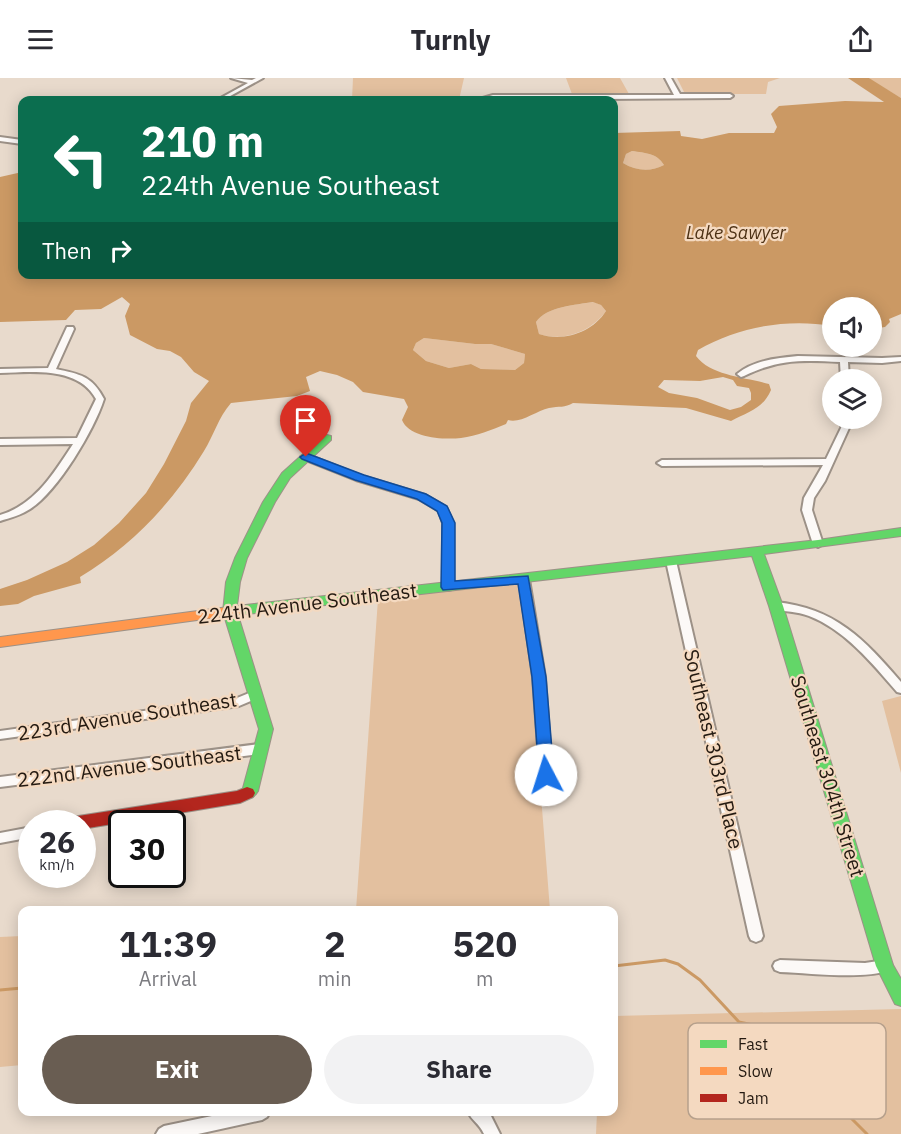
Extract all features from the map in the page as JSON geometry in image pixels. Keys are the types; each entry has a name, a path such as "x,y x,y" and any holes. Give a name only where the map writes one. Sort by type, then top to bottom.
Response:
{"street":[{"path":"234,78 253,82"},
{"path":"227,96 260,78"},
{"path":"668,78 678,97"},
{"path":"618,97 730,96"},
{"path":"0,139 18,141"},
{"path":"52,369 70,329"},
{"path":"741,374 757,366 811,357 878,362 901,359"},
{"path":"844,360 844,369"},
{"path":"0,371 52,369 87,382 99,393 99,405 58,476 42,495 25,508 0,518"},
{"path":"818,544 807,510 809,498 844,429"},
{"path":"96,820 240,797 250,791 259,749 265,741 266,729 230,612 235,576 268,503 286,476 327,438"},
{"path":"0,442 79,441"},
{"path":"306,457 359,478 422,496 443,508 448,523 448,587"},
{"path":"662,463 828,462"},
{"name":"224th Avenue Southeast","path":"0,642 230,612 758,552 901,532"},
{"name":"Southeast 304th Street","path":"758,552 885,966 901,998"},
{"name":"Southeast 303rd Place","path":"671,561 756,936"},
{"path":"524,579 539,677 546,775"},
{"path":"776,606 792,606 813,612 845,631 901,689"},
{"name":"223rd Avenue Southeast","path":"0,735 239,702 254,695"},
{"name":"222nd Avenue Southeast","path":"0,782 259,749"},
{"path":"0,838 18,835"},
{"path":"780,966 865,969 885,966"},
{"path":"164,1134 212,1128 250,1116"},
{"path":"481,1116 491,1131"}],"shaded area":[{"path":"353,78 464,78 460,96 352,96"},
{"path":"566,78 620,78 629,94 572,94"},
{"path":"677,78 780,78 768,82 766,94 685,94"},
{"path":"869,78 901,78 901,98 871,80"},
{"path":"632,151 654,156 664,165 649,170 628,166 623,163 626,154"},
{"path":"594,302 606,311 585,330 557,337 539,334 536,322 547,313 562,307"},
{"path":"424,338 491,344 525,354 524,363 515,370 481,369 471,364 449,368 426,361 413,350 416,343"},
{"path":"524,579 550,906 356,906 378,599"},
{"path":"901,696 901,773 882,701"},
{"path":"18,936 18,1065 0,1067 0,937"},
{"path":"901,1009 901,1134 596,1134 597,1116 618,1116 618,1016"}],"water":[{"name":"Lake Sawyer","path":"848,78 869,78 901,98 901,314 889,319 890,322 885,327 882,327 882,297 822,297 822,325 798,323 763,326 729,335 698,350 696,356 710,368 769,384 771,390 764,402 731,421 686,408 573,403 553,407 518,420 508,420 506,424 473,436 454,439 437,438 419,434 406,426 402,420 408,407 404,399 363,392 353,382 320,371 306,377 310,391 297,396 231,403 192,470 165,505 134,537 80,577 81,583 34,596 18,604 0,606 0,589 67,562 94,545 119,523 146,493 186,421 191,403 209,381 194,372 181,357 170,351 157,349 130,335 125,316 130,304 122,297 101,309 75,310 66,320 0,322 0,177 18,173 18,279 618,279 618,133 680,131 681,136 702,139 729,133 774,133 777,127 771,114 779,106 845,101 884,102","holes":["632,151 650,154 664,165 644,170 623,163 626,154","593,302 601,305 606,311 600,319 585,330 558,337 539,334 536,322 554,309","424,338 491,344 525,354 524,363 515,370 481,369 471,364 449,368 426,361 413,350 416,343","723,377 733,380 737,386 749,388 751,400 741,407 730,410 697,398 669,393 658,387 664,380 700,381"]}],"waterway":[{"path":"618,966 665,960 678,964 700,980 739,1022 744,1023"},
{"path":"0,990 18,988"},
{"path":"852,1119 867,1134"}],"traffic: fast":[{"path":"247,793 250,791 266,729 230,612 233,582 241,558 269,502 286,476 327,438"},
{"path":"236,611 818,544 901,532"},
{"path":"757,552 776,606 885,966 901,998"}],"traffic: slow":[{"path":"0,642 236,611"}],"traffic: jam":[{"path":"96,820 240,797 247,793"}],"route":[{"path":"306,457 359,478 422,496 443,508 448,523 448,587 524,579 539,677 546,775"}]}
